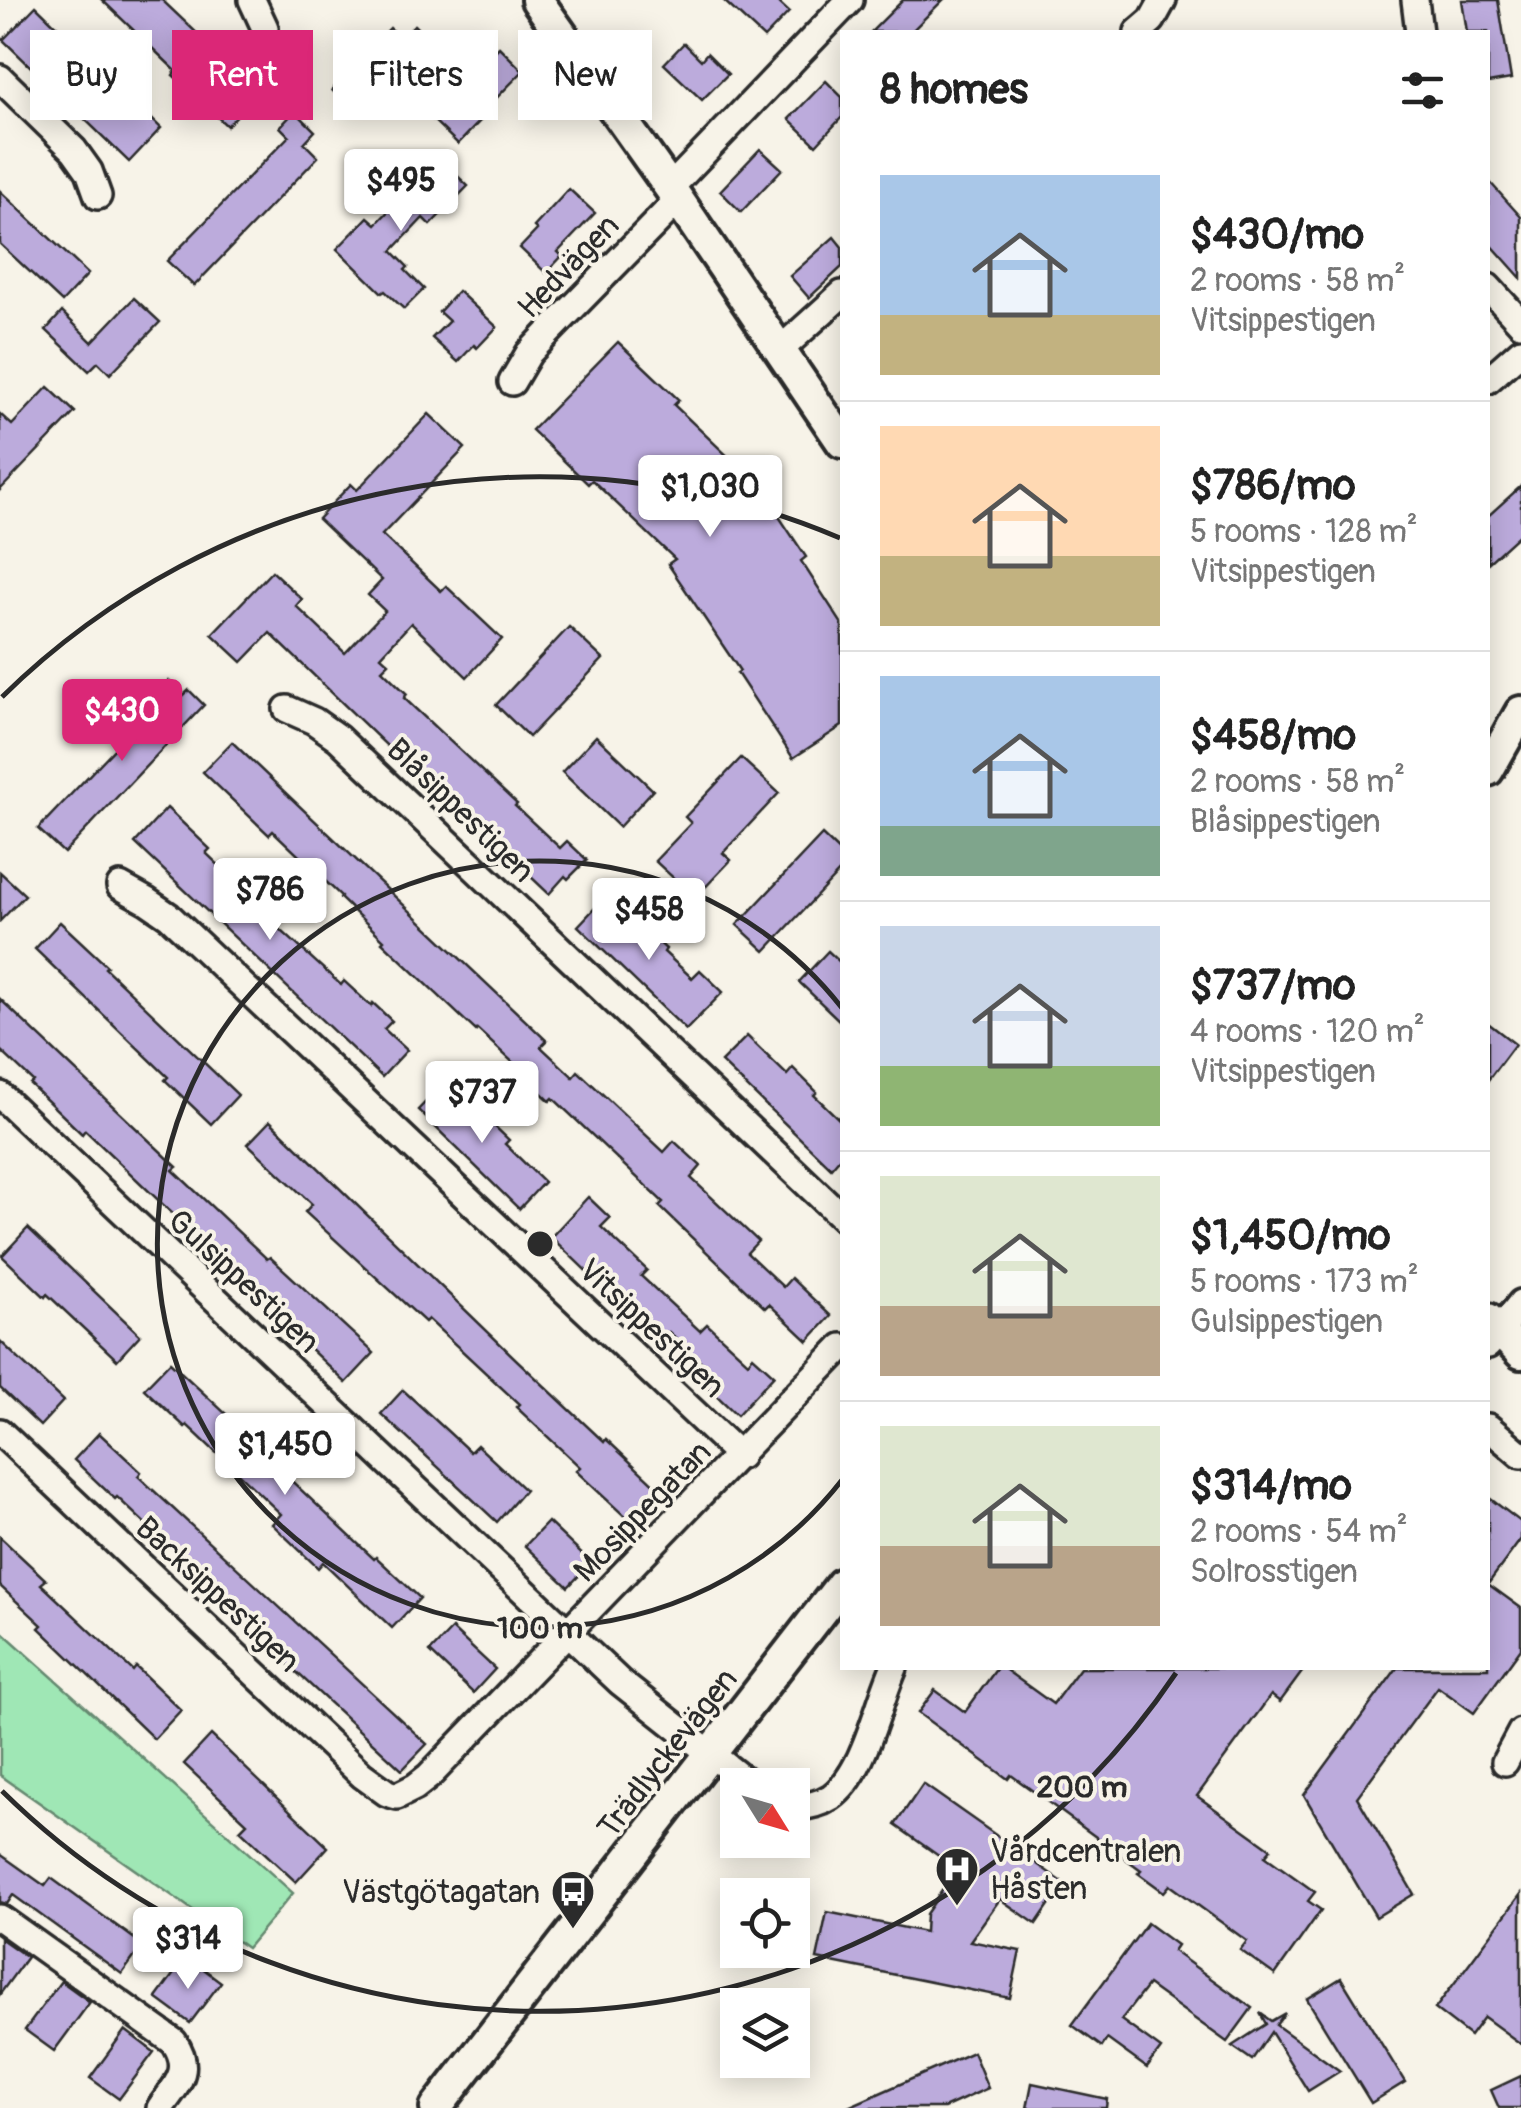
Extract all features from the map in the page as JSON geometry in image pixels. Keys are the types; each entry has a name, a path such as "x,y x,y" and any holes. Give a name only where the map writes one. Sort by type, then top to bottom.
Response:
{"street":[{"path":"252,0 265,28"},
{"path":"538,0 840,439"},
{"name":"Hedvägen","path":"512,382 538,343 850,0"},
{"path":"1140,30 1152,20 1163,0"},
{"path":"1415,0 1420,30"},
{"path":"0,78 74,150 89,172 98,196"},
{"path":"1490,289 1521,323"},
{"path":"780,350 840,296"},
{"path":"1490,391 1521,351"},
{"path":"1490,735 1521,701"},
{"name":"Blåsippestigen","path":"287,709 338,738 840,1216"},
{"path":"1490,766 1521,712"},
{"name":"Vitsippestigen","path":"120,886 169,916 740,1456"},
{"name":"Gulsippestigen","path":"0,1095 620,1682 727,1768"},
{"path":"1521,1303 1491,1332 1521,1353"},
{"name":"Mosippegatan","path":"397,1796 429,1776 840,1350"},
{"path":"1490,1429 1521,1455"},
{"name":"Backsippestigen","path":"0,1432 362,1775 397,1796"},
{"name":"Trädlyckevägen","path":"436,2108 840,1587"},
{"path":"810,1804 833,1795 852,1775 893,1670"},
{"path":"1505,1762 1521,1732"},
{"path":"0,1918 174,2042 182,2054 184,2068 160,2108"}],"green space":[{"path":"0,1630 293,1893 247,1948 0,1775"}],"building":[{"path":"102,0 162,0 194,30 172,30 172,67 152,48 152,30 133,30"},
{"path":"723,0 776,0 789,12 764,38"},
{"path":"903,0 943,0 913,30 873,30"},
{"path":"1462,0 1498,0 1511,79 1490,83 1490,30 1467,30"},
{"path":"36,6 61,30 30,30 30,66 3,40"},
{"path":"684,43 701,60 707,53 728,74 702,100 664,64"},
{"path":"498,48 518,66 518,76 498,97"},
{"path":"826,81 840,95 840,119 816,145 789,119"},
{"path":"152,119 161,128 129,162 86,120"},
{"path":"287,120 304,120 315,131 304,143 318,157 194,286 167,261 289,136 280,127"},
{"path":"433,120 479,120 458,144"},
{"path":"760,149 782,169 741,212 720,191"},
{"path":"443,162 468,186 430,225 423,218 392,251 424,289 404,309 337,249 368,217 376,224 428,170 431,173"},
{"path":"1490,182 1521,217 1521,278 1490,243"},
{"path":"569,189 595,213 558,252 562,256 546,273 520,248"},
{"path":"0,191 88,274 62,302 0,244"},
{"path":"834,237 840,244 840,269 809,298 790,276"},
{"path":"458,291 497,327 458,362 432,338 449,321 439,312"},
{"path":"134,298 160,322 110,374 98,362 89,371 46,330 62,312 92,342"},
{"path":"618,342 679,400 674,405 758,485 806,557 801,561 840,621 840,727 793,758 668,564 675,559 592,480 588,484 532,430"},
{"path":"48,387 75,412 0,490 0,414 12,425"},
{"path":"429,414 465,448 382,535 441,591 446,586 502,639 467,677 411,623 381,656 389,663 382,670 407,694 404,698 560,848 567,841 587,860 549,894 471,815 468,818 418,770 415,773 270,633 242,662 212,634 272,571 302,599 296,606 345,653 385,611 368,595 382,580 318,519 351,484 357,490"},
{"path":"1521,486 1521,533 1490,561 1490,514"},
{"path":"569,627 603,659 529,737 496,705"},
{"path":"169,681 184,695 189,690 204,705 64,853 38,829 117,746 112,741"},
{"path":"596,736 653,790 619,827 562,772"},
{"path":"232,742 547,1041 541,1047 573,1077 578,1071 664,1152 674,1141 701,1166 691,1178 758,1241 747,1253 783,1287 791,1278 831,1316 808,1341 769,1304 765,1308 659,1206 663,1202 382,942 273,831 269,835 203,772"},
{"path":"741,758 779,793 723,853 731,860 695,898 655,861 691,823 685,817"},
{"path":"167,808 210,849 206,853 229,875 225,879 341,985 344,981 392,1021 384,1029 407,1050 382,1077 135,843"},
{"path":"822,835 840,852 840,871 765,951 737,925"},
{"path":"0,872 25,895 0,921"},
{"path":"608,894 692,978 700,970 723,992 686,1030 578,926"},
{"path":"60,922 238,1095 211,1124 165,1080 168,1077 35,949"},
{"path":"828,951 840,962 840,1021 799,982"},
{"path":"0,999 177,1167 173,1170 267,1259 270,1257 374,1353 346,1383 85,1130 82,1134 30,1084 33,1081 0,1050"},
{"path":"1490,1025 1515,1044 1490,1077"},
{"path":"747,1036 787,1075 793,1068 840,1120 840,1157 831,1168 721,1062"},
{"path":"442,1085 481,1122 485,1117 509,1140 505,1144 544,1182 519,1209 418,1110"},
{"path":"270,1121 518,1361 662,1492 632,1523 576,1471 580,1467 516,1407 519,1404 305,1212 312,1204 248,1144"},
{"path":"588,1197 610,1218 601,1227 647,1270 641,1276 700,1331 707,1324 748,1362 753,1356 774,1375 737,1415 697,1377 706,1366 669,1332 660,1342 551,1237"},
{"path":"28,1228 140,1335 117,1360 2,1256"},
{"path":"0,1341 63,1401 40,1426 0,1388"},
{"path":"170,1362 374,1559 420,1598 392,1628 323,1562 318,1568 272,1524 281,1514 144,1389"},
{"path":"403,1390 470,1452 477,1445 525,1490 497,1522 381,1414"},
{"path":"99,1433 141,1472 138,1476 427,1744 402,1770 74,1460"},
{"path":"1490,1499 1521,1522 1521,1539 1490,1581"},
{"path":"548,1522 591,1563 568,1587 525,1546"},
{"path":"0,1537 46,1580 41,1584 133,1671 136,1667 181,1710 154,1739 0,1586"},
{"path":"1490,1585 1521,1608 1521,1648 1474,1713 1438,1687 1357,1797 1414,1894 1376,1917 1304,1795 1396,1670 1490,1670"},
{"path":"452,1629 495,1669 473,1693 430,1652"},
{"path":"996,1670 1006,1670 1053,1704 1078,1670 1304,1670 1280,1702 1271,1695 1197,1796 1271,1849 1265,1856 1315,1892 1308,1901 1321,1910 1275,1975 1240,1950 1247,1941 1170,1885 1164,1892 1138,1873 1141,1870 1011,1775 1008,1779 918,1713 935,1690 965,1712"},
{"path":"211,1735 328,1847 296,1882 240,1830 247,1823 184,1764"},
{"path":"923,1784 1064,1883 1036,1924 1000,1899 970,1941 1020,1951 1010,1998 817,1959 827,1912 925,1932 926,1914 957,1869 895,1825"},
{"path":"0,1854 45,1886 51,1878 143,1945 122,1974 13,1895 7,1904 0,1902"},
{"path":"1521,1894 1521,2044 1484,2017 1470,2036 1435,2009"},
{"path":"1147,1923 1177,1945 1173,1951 1252,2008 1227,2042 1148,1985 1121,2020 1161,2049 1147,2068 1107,2039 1102,2047 1072,2025"},
{"path":"0,1938 27,1957 0,1994"},
{"path":"181,1964 195,1975 201,1967 221,1982 190,2023 156,1998"},
{"path":"1341,1978 1405,2082 1371,2103 1307,1999"},
{"path":"61,1981 90,2002 54,2051 25,2030"},
{"path":"1260,2013 1271,2021 1285,2013 1276,2025 1340,2071 1308,2091 1271,2032 1252,2060 1232,2046 1266,2024"},
{"path":"125,2030 154,2052 119,2099 90,2078"},
{"path":"973,2052 988,2088 944,2108 846,2108"},
{"path":"1521,2076 1521,2108 1499,2108 1491,2090"},
{"path":"1032,2083 1107,2099 1106,2108 1027,2108"}],"place":[{"name":"Vårdcentralen Håsten","path":"957,1907"},
{"name":"Västgötagatan","path":"573,1930"}]}
